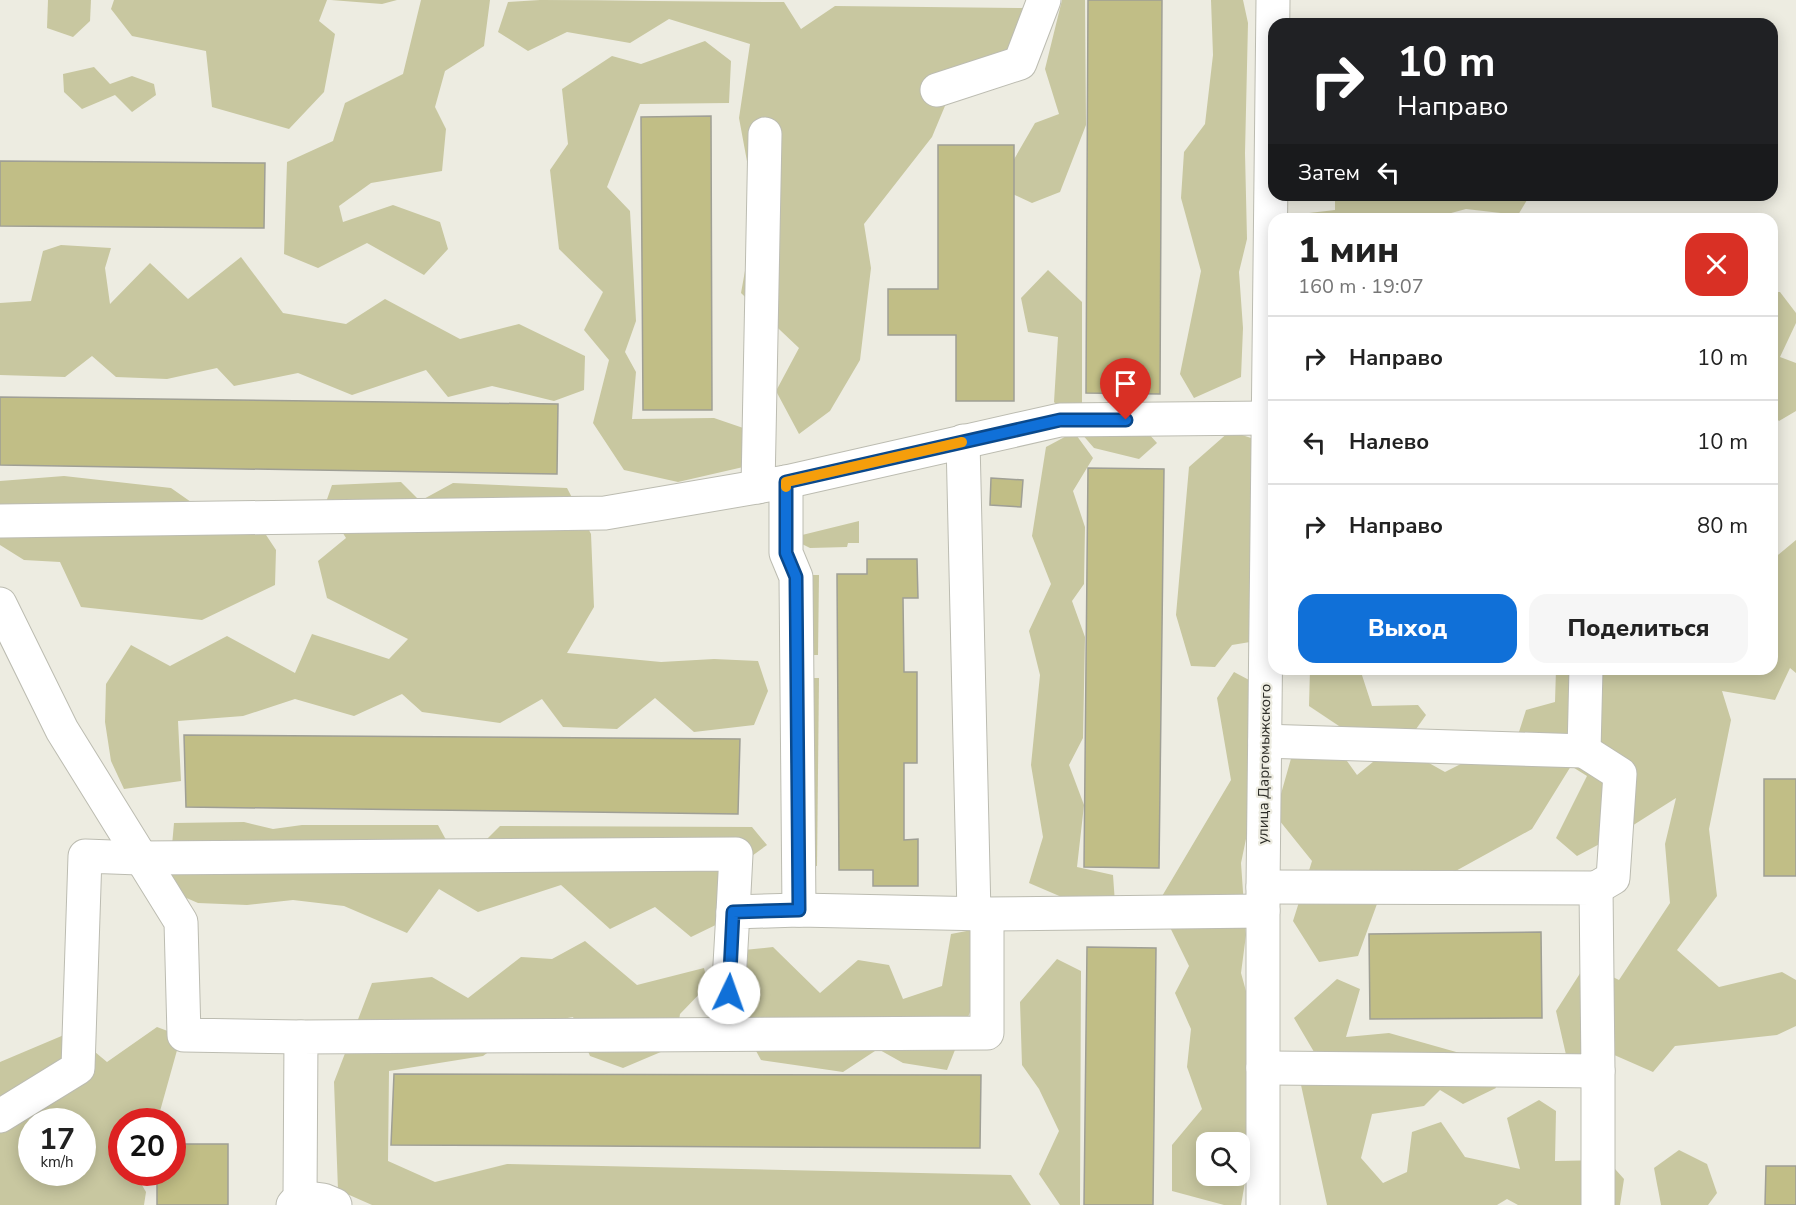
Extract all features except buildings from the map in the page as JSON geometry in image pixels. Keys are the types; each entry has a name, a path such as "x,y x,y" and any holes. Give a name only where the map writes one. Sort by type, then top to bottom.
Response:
{"street":[{"path":"937,90 1020,63 1044,0"},
{"name":"улица Даргомыжского","path":"1273,0 1273,18"},
{"path":"765,134 772,484 786,553 796,577 799,910"},
{"path":"0,521 604,513 772,484 1060,420 1268,418"},
{"path":"0,604 62,730 139,858 181,922 184,1035 301,1037 987,1034 963,441"},
{"name":"улица Даргомыжского","path":"1263,1205 1263,899 1268,640"},
{"path":"1584,751 1586,675"},
{"path":"733,912 799,910 981,914 1263,899 1596,888 1612,878 1620,774 1584,751 1265,741"},
{"path":"0,1116 78,1068 85,856 139,858 736,854 726,1034"},
{"path":"1596,888 1598,1205"},
{"path":"301,1037 297,1201 323,1200 335,1205"},
{"path":"1263,1068 1598,1071"}],"green space":[{"path":"48,0 91,0 90,21 73,37 47,28"},
{"path":"114,0 327,0 319,21 335,34 324,92 289,129 212,107 206,51 132,36 111,9"},
{"path":"331,0 397,0 382,4"},
{"path":"421,0 490,0 484,46 445,71 435,107 446,129 442,171 371,183 339,206 343,222 393,205 440,222 448,249 424,275 367,243 318,268 284,254 287,162 333,141 345,103 403,74"},
{"path":"540,0 784,2 801,29 835,6 1024,8 1039,43 960,70 932,137 864,224 871,268 860,360 830,411 799,434 776,391 799,348 741,293 756,210 739,118 750,44 669,19 630,43 567,32 528,51 498,32 508,2"},
{"path":"1062,0 1085,0 1086,125 1060,192 1032,203 998,187 1035,123 1059,114 1045,69"},
{"path":"1211,0 1243,0 1248,23 1245,153 1247,239 1239,272 1243,328 1241,377 1194,398 1180,374 1201,271 1181,198 1184,152 1205,124 1213,55"},
{"path":"705,41 731,61 729,103 640,104 607,187 630,211 636,321 625,352 636,372 632,419 714,418 752,431 752,465 678,482 624,470 593,423 609,360 584,330 603,292 559,249 550,170 568,144 562,89 612,56 641,64"},
{"path":"94,67 110,84 132,76 154,84 156,95 132,112 115,95 82,109 64,92 63,74"},
{"path":"1335,201 1526,201 1519,213 1466,209 1451,213 1309,213 1335,210"},
{"path":"61,245 111,248 105,268 110,304 150,263 188,299 241,257 283,313 346,324 385,299 460,339 519,324 585,356 584,390 554,401 492,386 448,397 426,370 352,395 298,373 234,386 217,368 167,379 116,377 92,356 65,377 0,375 0,303 31,301 43,251"},
{"path":"1048,270 1082,302 1082,403 1129,412 1157,443 1139,459 1094,448 1054,402 1058,337 1028,332 1021,298"},
{"path":"1778,292 1780,292 1796,313 1796,323 1780,357 1796,363 1796,411 1779,421"},
{"path":"1230,431 1254,439 1256,641 1232,645 1215,667 1191,666 1176,615 1189,467"},
{"path":"1074,432 1093,458 1073,491 1085,527 1084,584 1072,601 1085,637 1083,738 1069,765 1084,805 1077,867 1113,875 1115,903 1078,904 1029,883 1043,837 1031,765 1040,675 1029,631 1051,584 1032,536 1046,447"},
{"path":"64,476 171,488 201,509 245,503 276,550 275,585 202,620 81,607 60,562 24,560 0,545 0,481"},
{"path":"401,482 420,501 453,483 567,488 591,534 594,607 567,653 661,662 714,659 758,661 768,691 754,725 694,732 655,698 617,729 563,727 542,699 500,723 422,712 402,694 354,716 295,699 243,716 178,721 181,781 124,789 111,761 105,722 106,684 131,645 170,666 227,636 295,673 312,634 389,659 408,639 327,598 318,561 346,538 325,505 332,485"},
{"path":"859,521 859,543 848,543 847,547 810,548 800,543 798,536"},
{"path":"1796,540 1796,673 1790,668 1775,700 1722,691 1731,720 1709,829 1717,896 1677,950 1719,987 1782,972 1796,980 1796,1026 1777,1035 1675,1046 1653,1072 1612,1054 1567,1059 1556,1011 1586,964 1619,980 1670,903 1665,844 1676,798 1624,831 1577,856 1556,838 1587,776 1571,766 1532,829 1423,889 1381,893 1358,956 1319,962 1293,921 1312,861 1275,815 1296,741 1332,740 1357,775 1395,744 1445,772 1518,735 1526,710 1555,702 1556,675 1778,675 1778,555"},
{"path":"811,575 819,575 818,655 811,655"},
{"path":"1234,672 1251,681 1252,810 1241,863 1246,935 1241,973 1254,1020 1253,1137 1250,1154 1250,1132 1196,1132 1196,1186 1244,1186 1241,1205 1224,1205 1172,1191 1172,1145 1202,1109 1187,1067 1191,1029 1175,993 1189,966 1158,903 1231,780 1217,698"},
{"path":"1310,675 1362,675 1372,706 1418,705 1426,715 1414,732 1345,730 1309,706"},
{"path":"811,678 819,678 817,866 810,866"},
{"path":"244,822 273,829 302,825 438,825 460,866 500,826 752,827 767,845 720,879 728,919 691,937 655,907 610,929 561,885 478,912 439,889 407,933 344,906 293,900 247,905 198,903 168,890 174,823"},
{"path":"977,929 976,997 947,1070 903,1063 878,1049 843,1072 761,1060 732,1007 744,950 773,947 820,993 858,960 889,965 903,999 942,986 951,934"},
{"path":"585,941 637,985 704,968 708,985 680,1014 675,1046 623,1068 590,1056 573,1017 524,1026 483,1056 389,1071 388,1161 435,1182 507,1164 1011,1175 1031,1205 372,1205 338,1190 334,1082 372,983 432,977 468,998 521,957 552,959"},
{"path":"1057,959 1081,971 1080,1205 1060,1205 1039,1174 1059,1131 1039,1089 1022,1065 1020,1002"},
{"path":"1337,979 1360,989 1346,1037 1389,1033 1481,1059 1496,1088 1463,1104 1440,1090 1424,1106 1372,1114 1361,1158 1383,1183 1407,1172 1412,1132 1441,1122 1465,1157 1520,1169 1507,1118 1539,1100 1556,1111 1555,1161 1607,1160 1624,1179 1620,1205 1518,1205 1507,1199 1497,1205 1327,1205 1301,1085 1317,1057 1294,1018"},
{"path":"157,1027 181,1036 161,1108 108,1108 108,1186 143,1186 146,1192 144,1205 0,1205 0,1062 71,1032 107,1062"},
{"path":"1679,1150 1707,1164 1717,1193 1708,1205 1661,1205 1654,1168"}],"slow traffic":[{"path":"786,487 786,482 962,442"}],"route":[{"path":"729,993 733,912 799,910 796,577 786,553 786,482 1060,420 1126,420"}]}
